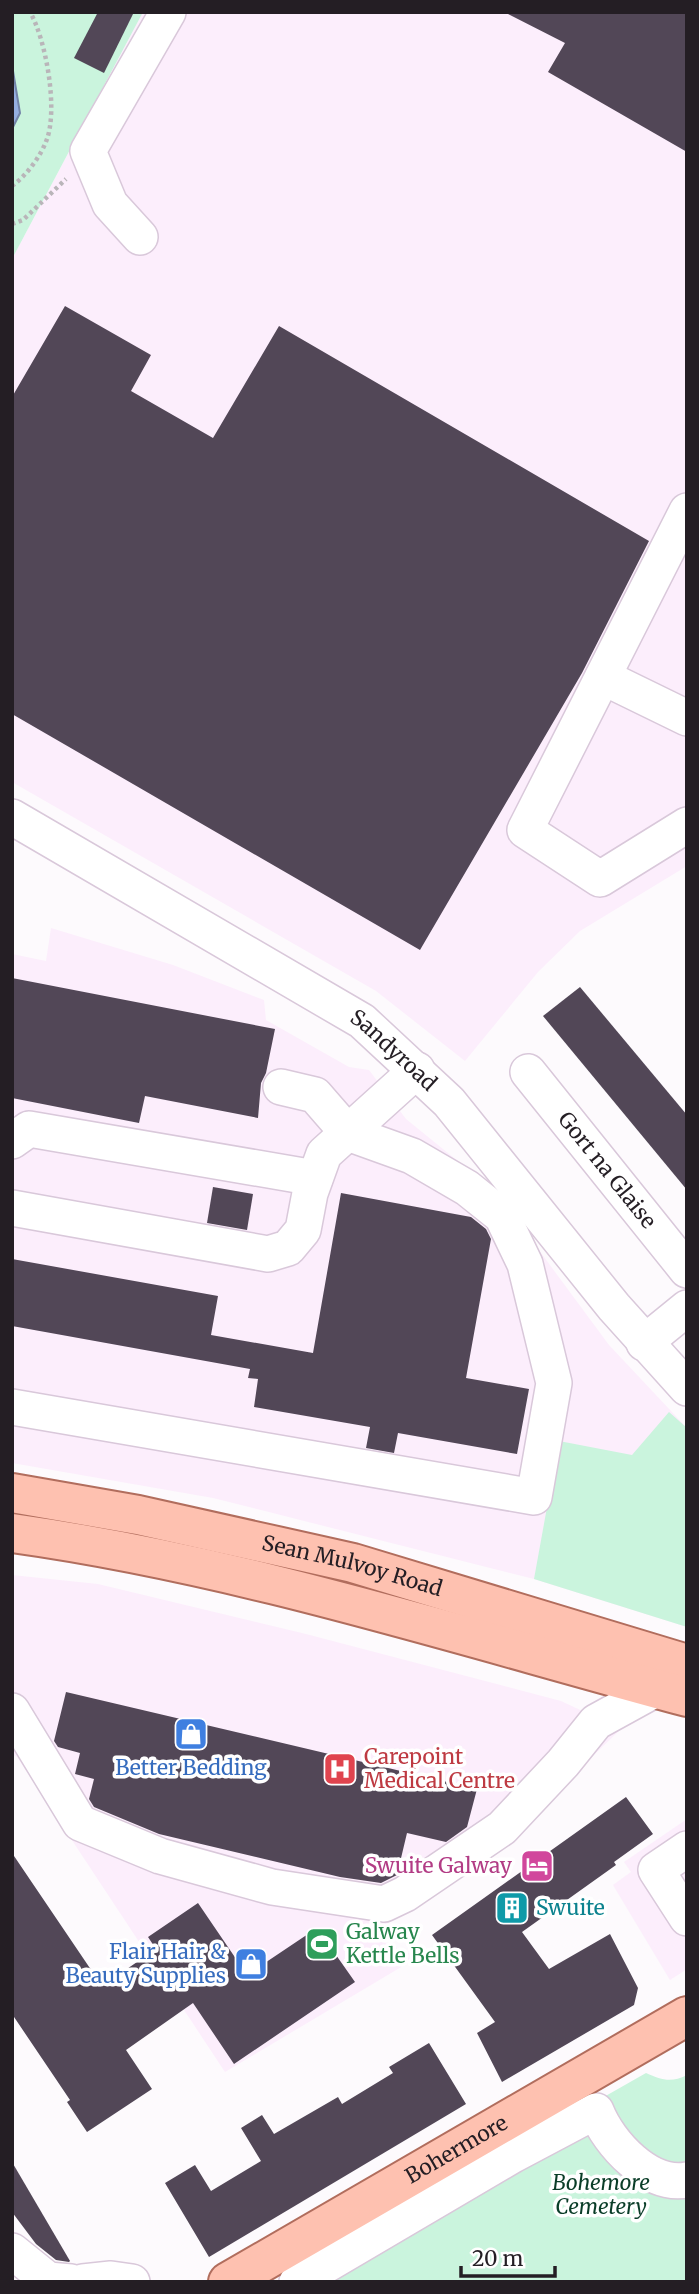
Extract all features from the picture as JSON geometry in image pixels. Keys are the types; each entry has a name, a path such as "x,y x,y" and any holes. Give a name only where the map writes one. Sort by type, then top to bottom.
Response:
{"main road":[{"name":"Sean Mulvoy Road","path":"12,1493 138,1515 353,1563 687,1664"},
{"name":"Sean Mulvoy Road","path":"12,1533 66,1541 237,1576 671,1693"},
{"name":"Bohermore","path":"228,2282 684,2023"}],"street":[{"path":"140,237 110,204 88,151 168,12"},
{"path":"687,511 525,830 600,879 687,825"},
{"path":"603,677 687,718"},
{"name":"Sandyroad","path":"12,817 362,1021 417,1070 480,1138 644,1343 687,1388"},
{"path":"12,1208 268,1254 288,1248 303,1230 324,1154 417,1070"},
{"name":"Gort na Glaise","path":"528,1072 687,1270"},
{"path":"12,1407 534,1497 554,1383 525,1264 502,1216 467,1188 412,1156 348,1133 314,1095 281,1087"},
{"path":"12,1141 29,1129 316,1178"},
{"path":"644,1343 687,1308"},
{"path":"12,1711 80,1823 160,1856 272,1887 384,1904 405,1894 502,1828 563,1763 596,1722 671,1693"},
{"path":"687,1849 656,1870 687,1918"},
{"path":"298,2282 513,2155 596,2111 615,2141 653,2177 672,2183 687,2180"},
{"path":"12,2251 48,2280 71,2282"},
{"path":"83,2282 111,2279 132,2282"}],"path":[{"path":"12,186 30,167 47,140 50,124 43,45 30,12"},
{"path":"12,224 23,220 61,185 88,151"}],"shaded area":[{"path":"143,12 687,12 687,866 580,931 538,972 465,1061 376,991 12,782 12,259"},
{"path":"51,928 173,965 264,1000 266,1020 349,1067 369,1070 406,1119 496,1192 609,1345 687,1428 687,1627 534,1579 213,1498 12,1463 12,954 46,961"},
{"path":"12,1575 98,1584 306,1634 561,1701 621,1729 527,1819 370,1936 418,1957 225,2072 17,1757 12,1754"},
{"path":"687,1819 687,1969 670,1980 613,1885 631,1872 624,1862"}],"green space":[{"path":"12,12 143,12 12,259"},
{"path":"669,1412 687,1428 687,1627 534,1579 559,1441 632,1455"},
{"name":"Bohemore Cemetery","path":"646,2073 666,2080 687,2075 687,2282 279,2282"}],"water":[{"path":"12,65 20,113 12,129"}],"building":[{"path":"98,12 134,12 104,73 74,58"},
{"path":"504,12 687,12 687,152 548,72 565,43"},
{"path":"65,306 151,355 131,391 213,438 279,326 649,541 582,673 420,950 12,714 12,397"},
{"path":"12,978 275,1029 266,1073 261,1083 258,1118 145,1096 139,1123 12,1098"},
{"path":"580,987 687,1115 687,1190 543,1016"},
{"path":"213,1187 253,1194 247,1230 207,1223"},
{"path":"341,1193 471,1217 486,1229 491,1239 466,1378 529,1389 517,1454 398,1433 394,1453 366,1448 370,1427 254,1407 258,1379 248,1378 250,1369 12,1326 12,1259 218,1296 211,1335 313,1353"},
{"path":"66,1692 477,1789 467,1827 446,1842 407,1833 397,1875 381,1883 340,1877 159,1834 94,1807 89,1799 94,1779 75,1774 80,1753 58,1747 54,1741"},
{"path":"626,1797 653,1834 614,1862 616,1865 522,1932 549,1969 610,1934 638,1988 634,2005 502,2082 477,2033 495,2022 432,1935"},
{"path":"12,1853 102,1986 156,1949 148,1937 198,1903 247,1975 317,1928 355,1982 234,2064 193,2003 126,2050 152,2089 87,2132 67,2102 70,2100 12,2014"},
{"path":"429,2043 466,2104 209,2257 165,2183 195,2165 211,2191 261,2161 241,2128 262,2115 274,2134 338,2097 342,2104 393,2073 389,2067"},
{"path":"12,2162 69,2262 56,2260 36,2244 12,2212"}],"place":[{"name":"Better Bedding","path":"191,1734"},
{"name":"Carepoint Medical Centre","path":"340,1769"},
{"name":"Swuite Galway","path":"537,1866"},
{"name":"Swuite","path":"512,1908"},
{"name":"Galway Kettle Bells","path":"322,1944"},
{"name":"Flair Hair & Beauty Supplies","path":"251,1964"}]}
